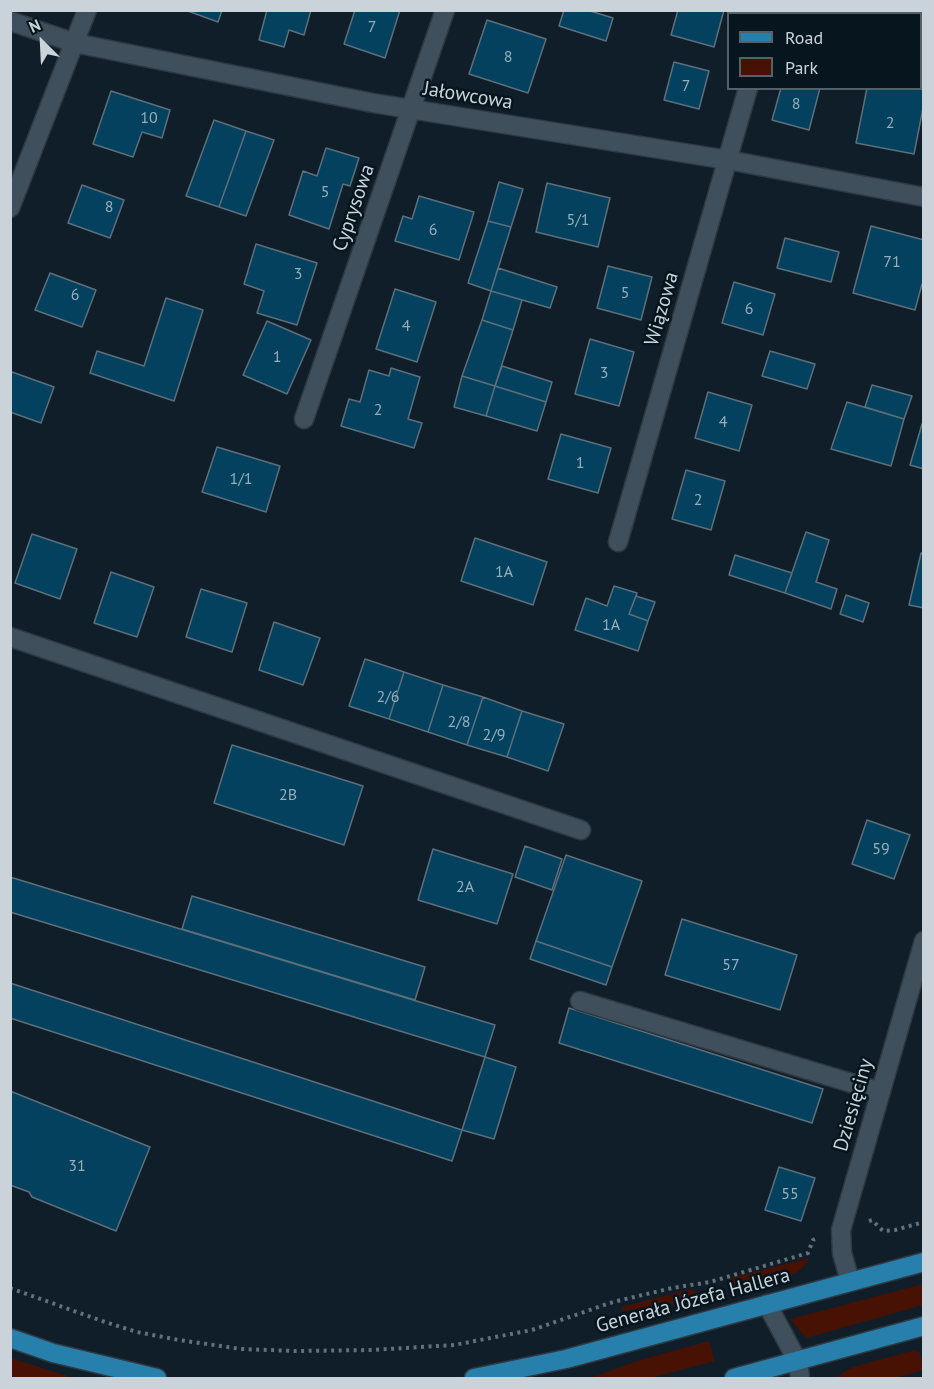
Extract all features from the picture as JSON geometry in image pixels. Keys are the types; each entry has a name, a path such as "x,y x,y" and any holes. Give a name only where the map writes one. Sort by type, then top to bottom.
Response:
{"main road":[{"name":"Generała Józefa Hallera","path":"474,1378 566,1359 924,1262"},
{"path":"734,1378 799,1370 923,1329"},
{"path":"10,1338 53,1353 157,1378"}],"street":[{"path":"10,208 87,10"},
{"name":"Cyprysowa","path":"304,419 445,10"},
{"name":"Jałowcowa","path":"10,21 75,43 412,110 728,160 924,197"},
{"name":"Wiązowa","path":"618,542 747,90"},
{"path":"10,637 581,830"},
{"name":"Dziesięciny","path":"850,1281 842,1253 841,1230 924,941"},
{"path":"580,1001 881,1092"},
{"path":"767,1304 799,1370"}],"path":[{"path":"10,1288 137,1332 179,1341 241,1349 295,1351 454,1346 532,1330 613,1302 710,1282"}],"green space":[{"path":"809,1258 796,1273 786,1278 730,1293 728,1284 732,1278"},
{"path":"923,1284 923,1305 806,1338 790,1319"},
{"path":"691,1289 697,1292 700,1300 622,1311 621,1307"},
{"path":"709,1341 715,1361 651,1378 590,1378 637,1361"},
{"path":"915,1350 920,1353 923,1370 896,1378 836,1378 856,1366"},
{"path":"11,1358 74,1378 11,1378"}],"building":[{"path":"185,10 222,10 218,22"},
{"path":"267,10 311,10 304,35 289,30 284,47 259,40"},
{"path":"355,10 400,10 385,58 344,44"},
{"path":"564,10 587,10 613,18 606,41 559,26"},
{"path":"678,10 724,10 714,47 671,35"},
{"path":"808,10 831,10 836,12 808,12"},
{"path":"922,12 924,13 924,34 922,34"},
{"path":"487,20 546,39 528,93 469,74"},
{"path":"674,62 709,71 699,109 664,100"},
{"path":"922,80 924,80 924,103 914,154 856,143 867,90 922,90"},
{"path":"780,90 819,90 809,130 772,120"},
{"path":"111,91 170,110 162,138 142,132 133,157 93,144"},
{"path":"214,120 246,131 219,207 186,196"},
{"path":"246,131 274,140 246,216 219,207"},
{"path":"326,148 359,158 350,186 343,184 329,229 289,215 303,171 317,176"},
{"path":"499,182 523,189 511,227 488,221"},
{"path":"547,183 610,198 598,247 536,232"},
{"path":"82,185 124,200 110,238 68,223"},
{"path":"419,196 474,212 459,260 395,241 403,216 412,219"},
{"path":"488,221 511,227 491,291 468,283"},
{"path":"871,226 924,240 924,284 922,284 915,310 853,293"},
{"path":"785,238 839,252 831,282 777,268"},
{"path":"256,244 317,263 297,325 257,313 264,291 244,284"},
{"path":"608,266 652,277 641,320 597,308"},
{"path":"498,268 557,287 550,308 491,291"},
{"path":"50,273 96,290 82,327 35,310"},
{"path":"734,282 775,294 763,335 722,323"},
{"path":"395,289 436,302 417,362 376,349"},
{"path":"491,291 522,300 513,330 482,320"},
{"path":"166,298 203,310 174,401 90,373 97,351 144,366"},
{"path":"482,320 513,330 495,386 462,376"},
{"path":"267,321 311,340 287,394 243,375"},
{"path":"590,339 634,352 619,406 575,394"},
{"path":"770,351 815,364 807,389 762,376"},
{"path":"502,366 552,382 546,402 495,386"},
{"path":"391,368 420,377 408,419 422,423 414,448 341,426 349,399 360,402 369,370 389,376"},
{"path":"12,372 54,387 41,423 10,412"},
{"path":"462,376 495,386 486,416 454,407"},
{"path":"872,385 912,396 904,419 865,407"},
{"path":"495,386 546,402 537,431 486,416"},
{"path":"708,392 752,405 739,451 695,438"},
{"path":"847,402 904,419 891,466 831,449"},
{"path":"922,424 924,424 924,469 910,465"},
{"path":"561,434 611,448 598,493 548,479"},
{"path":"217,447 280,466 266,512 202,492"},
{"path":"686,470 725,481 711,530 672,519"},
{"path":"806,532 829,540 816,582 837,589 831,609 785,593"},
{"path":"32,534 77,549 60,599 15,583"},
{"path":"475,538 547,562 533,605 461,581"},
{"path":"921,553 924,554 924,608 909,605"},
{"path":"735,555 792,573 785,593 729,575"},
{"path":"111,572 154,587 137,637 94,623"},
{"path":"614,586 637,593 629,614 648,621 638,651 575,630 586,598 607,606"},
{"path":"201,589 247,603 232,652 186,637"},
{"path":"846,595 869,603 863,622 840,614"},
{"path":"636,596 655,602 648,621 629,614"},
{"path":"274,622 320,638 303,685 259,670"},
{"path":"365,659 404,672 389,719 349,706"},
{"path":"404,672 443,685 428,732 389,719"},
{"path":"443,685 483,697 467,745 428,732"},
{"path":"483,697 522,711 507,757 467,745"},
{"path":"522,711 564,724 548,771 507,757"},
{"path":"232,745 363,786 344,845 214,803"},
{"path":"867,820 910,835 894,879 852,864"},
{"path":"525,846 562,859 552,890 515,877"},
{"path":"433,849 513,874 497,924 418,900"},
{"path":"566,855 642,881 612,967 536,941"},
{"path":"10,877 495,1025 485,1057 10,912"},
{"path":"192,896 425,967 415,1000 182,929"},
{"path":"682,919 797,955 780,1010 665,975"},
{"path":"536,941 612,967 606,985 530,959"},
{"path":"10,983 462,1130 452,1161 10,1018"},
{"path":"569,1008 823,1089 812,1123 559,1043"},
{"path":"485,1057 516,1067 494,1139 462,1130"},
{"path":"10,1091 150,1147 116,1231 32,1197 29,1192 10,1185"},
{"path":"779,1167 815,1178 801,1221 765,1210"}]}
